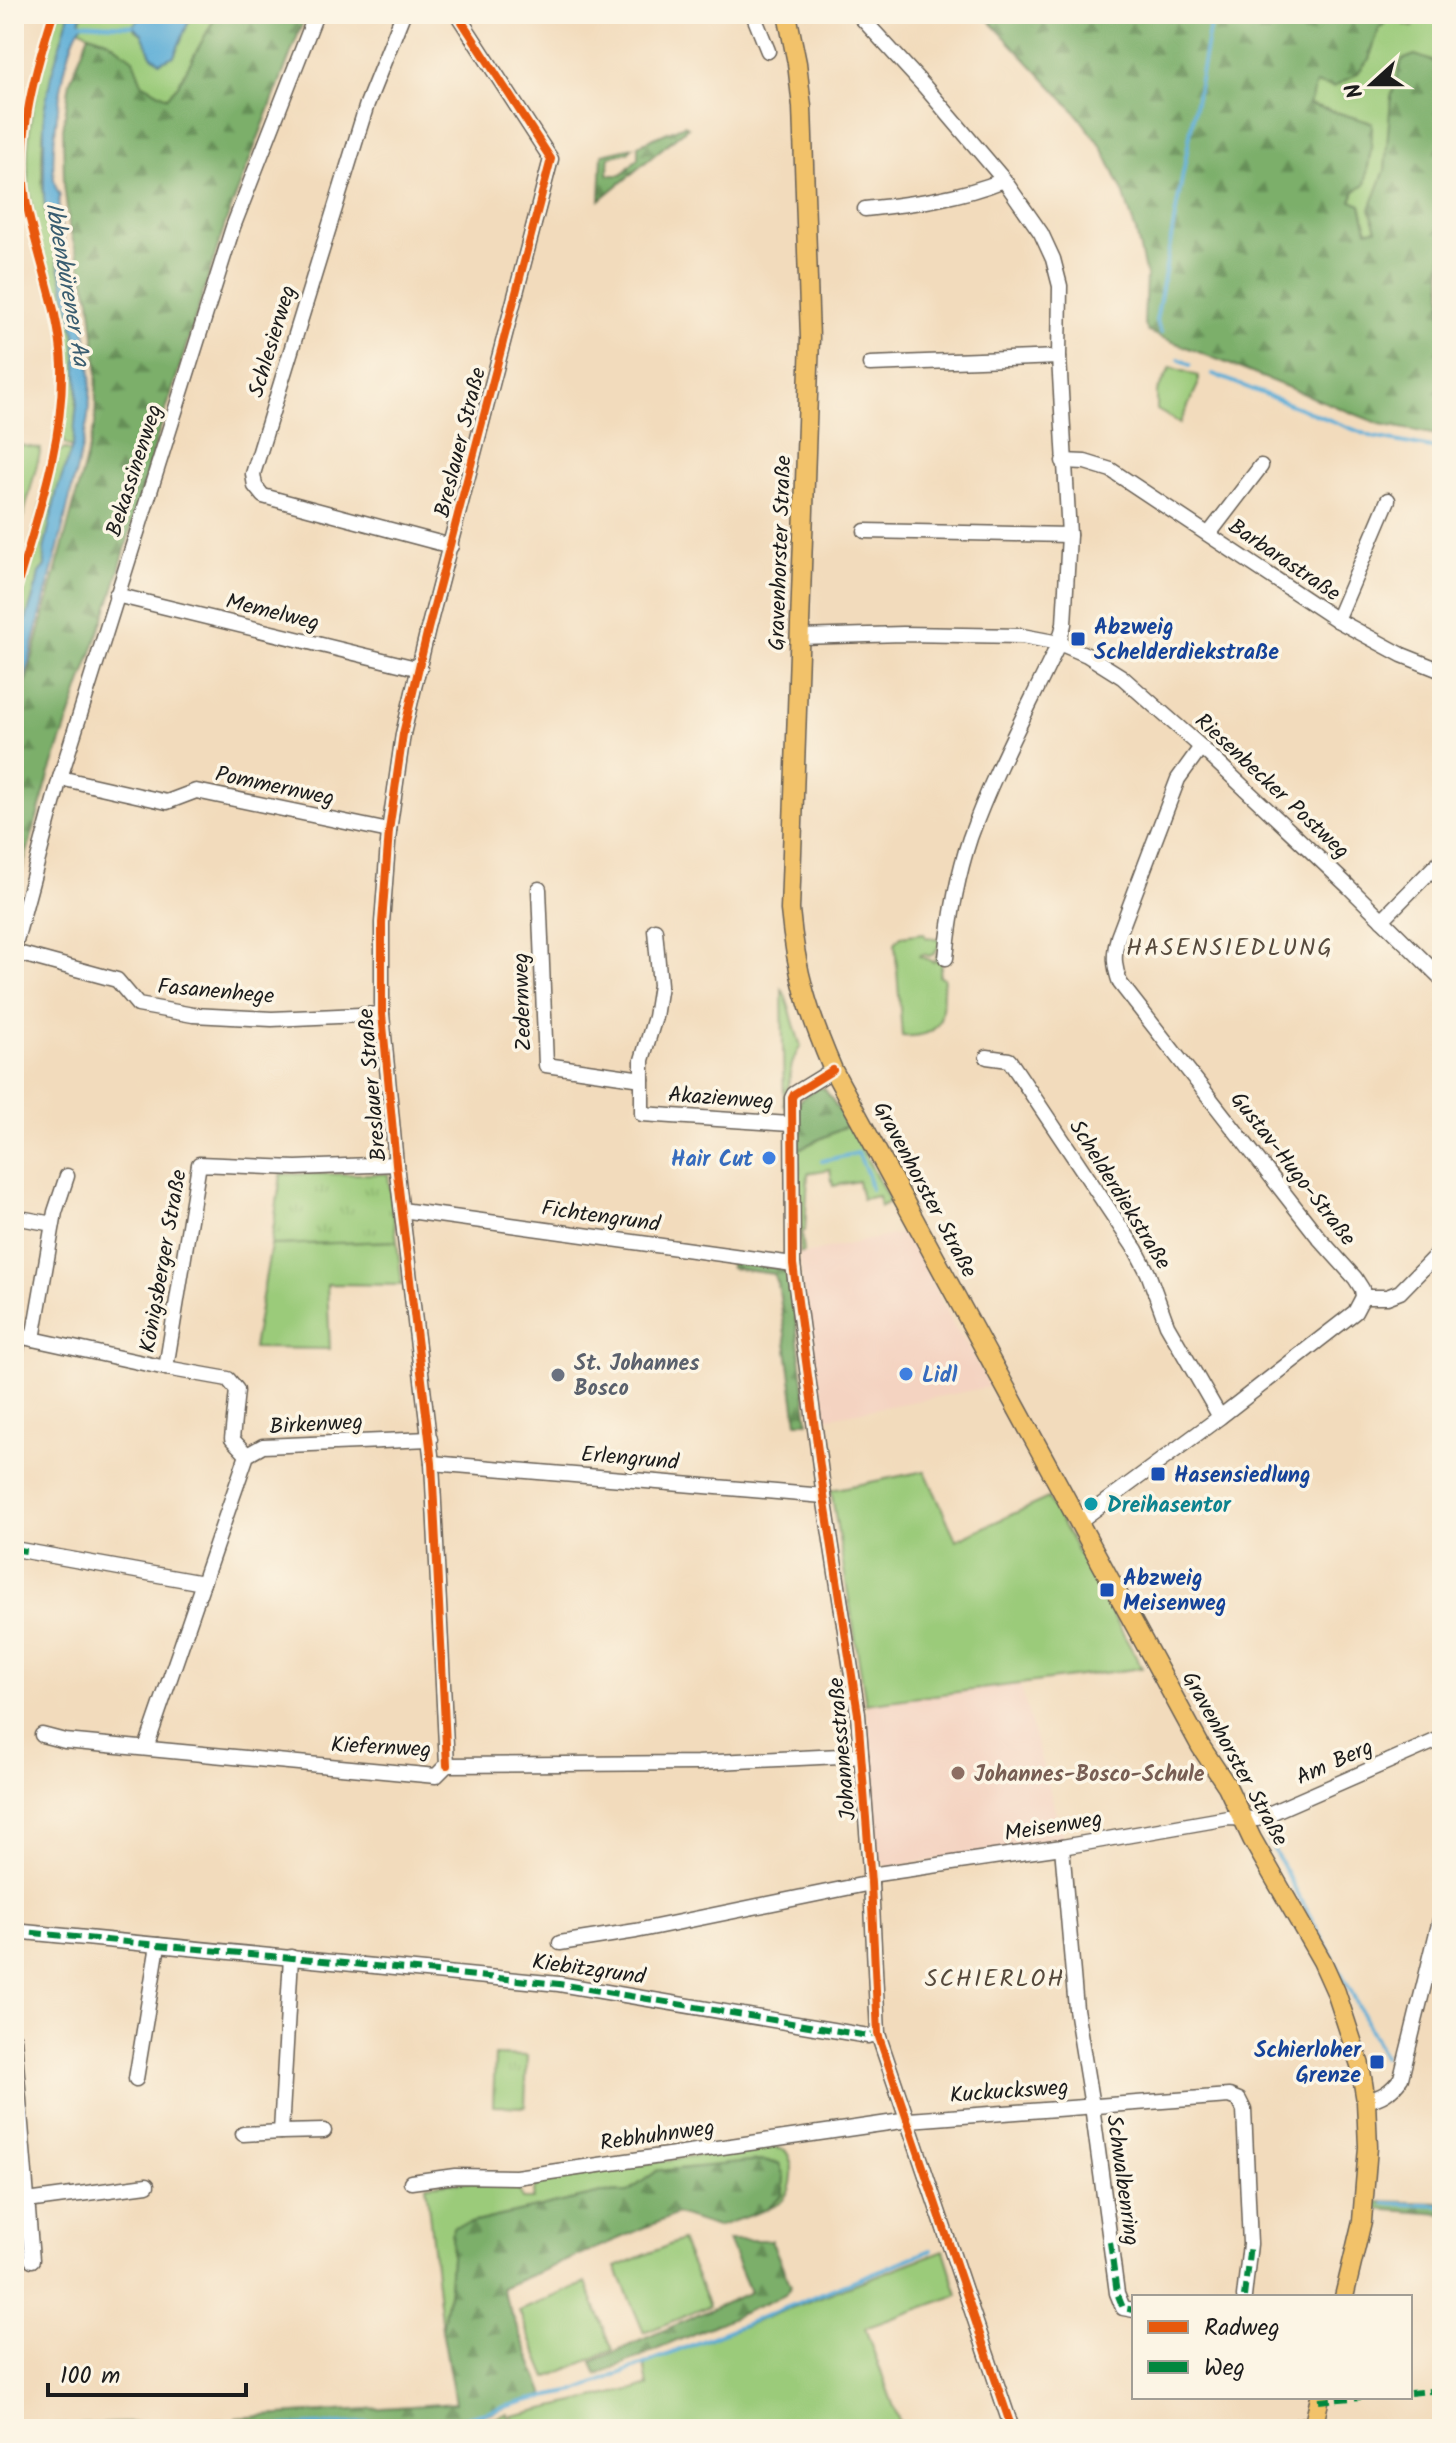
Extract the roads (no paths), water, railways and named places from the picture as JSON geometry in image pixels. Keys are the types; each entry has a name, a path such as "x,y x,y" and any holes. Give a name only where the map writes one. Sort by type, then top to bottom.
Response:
{"main road":[{"name":"Gravenhorster Straße","path":"787,14 802,107 810,338 790,910 799,978 813,1024 833,1070 1201,1747 1227,1786 1252,1839 1322,1961 1336,1992 1360,2065 1366,2101 1368,2147 1362,2221 1344,2295"},
{"path":"1313,2428 1320,2399"}],"street":[{"name":"Bekassinenweg","path":"14,950 60,778 233,227 316,14"},
{"name":"Schlesierweg","path":"403,14 367,104 253,474 255,486 263,496 451,546"},
{"name":"Breslauer Straße","path":"447,1765 432,1463 396,1164 382,1014 382,923 389,831 403,734 551,159 457,14"},
{"path":"753,14 768,51"},
{"path":"858,14 1004,180 1041,233 1053,259 1060,286 1059,357 1069,535 1064,624 1059,643 970,839 957,888 946,958"},
{"path":"865,209 919,203 1004,180"},
{"path":"870,364 1059,357"},
{"name":"Barbarastraße","path":"1063,461 1085,462 1111,470 1337,620 1402,655 1442,671"},
{"name":"Barbarastraße","path":"1209,534 1261,466"},
{"name":"Barbarastraße","path":"1337,620 1388,500"},
{"path":"865,531 1069,535"},
{"name":"Memelweg","path":"116,595 420,669"},
{"name":"Riesenbecker Postweg","path":"799,637 903,634 1022,636 1059,643 1087,655 1122,677 1201,747 1442,979"},
{"name":"Gustav-Hugo-Straße","path":"1201,747 1178,779 1118,937 1113,954 1115,968 1120,983 1319,1238 1355,1278 1363,1297"},
{"name":"Pommernweg","path":"60,778 167,802 196,791 389,831"},
{"path":"1382,920 1442,859"},
{"name":"Zedernweg","path":"539,889 546,1065 642,1079"},
{"name":"Akazienweg","path":"655,930 660,985 655,1017 642,1060 642,1114 790,1124"},
{"name":"Fasanenhege","path":"14,950 117,980 138,1005 193,1015 272,1019 382,1014"},
{"name":"Schelderdiekstraße","path":"987,1057 1009,1060 1136,1250 1167,1325 1220,1417"},
{"name":"Johannesstraße","path":"833,1070 794,1094 791,1104 793,1264 824,1496 846,1625 861,1755 871,1879 878,2034 1012,2429"},
{"name":"Königsberger Straße","path":"166,1368 199,1164 296,1168 396,1164"},
{"path":"14,1367 67,1176"},
{"name":"Fichtengrund","path":"402,1210 793,1264"},
{"path":"14,1217 53,1224"},
{"path":"1078,1522 1355,1312 1363,1297 1387,1297 1400,1292 1442,1249"},
{"name":"Königsberger Straße","path":"22,1337 228,1379 237,1390 232,1439 247,1455"},
{"name":"Birkenweg","path":"146,1748 247,1455 263,1446 430,1439"},
{"name":"Erlengrund","path":"432,1463 824,1496"},
{"path":"14,1549 203,1583"},
{"name":"Kiefernweg","path":"42,1735 65,1741 436,1776 447,1765 697,1763 861,1755"},
{"name":"Am Berg","path":"1243,1818 1257,1819 1442,1738"},
{"name":"Meisenweg","path":"560,1943 636,1931 871,1879 1228,1818 1243,1818"},
{"name":"Kuckucksweg","path":"909,2120 1092,2106 1076,2009 1062,1847"},
{"path":"1366,2101 1381,2097 1393,2089 1401,2078 1442,1912"},
{"name":"Kiebitzgrund","path":"14,1931 559,1984 868,2036 878,2034"},
{"path":"136,2079 158,1945"},
{"path":"281,2132 291,1957"},
{"path":"14,2038 32,2260"},
{"name":"Schwalbenring","path":"1132,2310 1123,2308 1117,2293 1092,2106 1229,2096 1239,2100 1244,2110 1249,2183 1250,2244 1244,2295"},
{"name":"Rebhuhnweg","path":"411,2182 455,2176 516,2177 909,2120"},
{"path":"243,2134 324,2131"},
{"path":"27,2201 147,2185"},
{"path":"1284,2429 1302,2425 1313,2428"}],"water":[{"name":"Ibbenbürener Aa","path":"69,14 82,14 80,21 83,24 76,34 64,74 53,171 60,195 65,245 89,350 90,394 82,450 14,718 14,659 39,573 45,566 44,550 57,491 73,445 78,393 75,335 44,200 44,111"},
{"path":"141,14 192,14 174,56 160,62 151,55 142,34 132,26"}],"waterway":[{"path":"1161,332 1156,321 1212,14"},
{"path":"79,23 132,26"},
{"path":"1179,359 1190,365"},
{"path":"1213,374 1373,437 1442,450"},
{"path":"822,1161 858,1153 871,1189"},
{"path":"1263,1830 1354,1997 1383,2057"},
{"path":"1385,2203 1442,2206"},
{"path":"245,2428 460,2419 576,2391 931,2250"}],"place":[{"name":"Abzweig Schelderdiekstraße","path":"1078,639"},
{"name":"Hair Cut","path":"769,1158"},
{"name":"Lidl","path":"906,1374"},
{"name":"St. Johannes Bosco","path":"558,1375"},
{"name":"Hasensiedlung","path":"1158,1474"},
{"name":"Dreihasentor","path":"1091,1504"},
{"name":"Abzweig Meisenweg","path":"1107,1590"},
{"name":"Johannes-Bosco-Schule","path":"958,1773"},
{"name":"Schierloher Grenze","path":"1377,2062"}],"district":[{"name":"HASENSIEDLUNG","path":"1230,947"},
{"name":"SCHIERLOH","path":"995,1978"}]}
